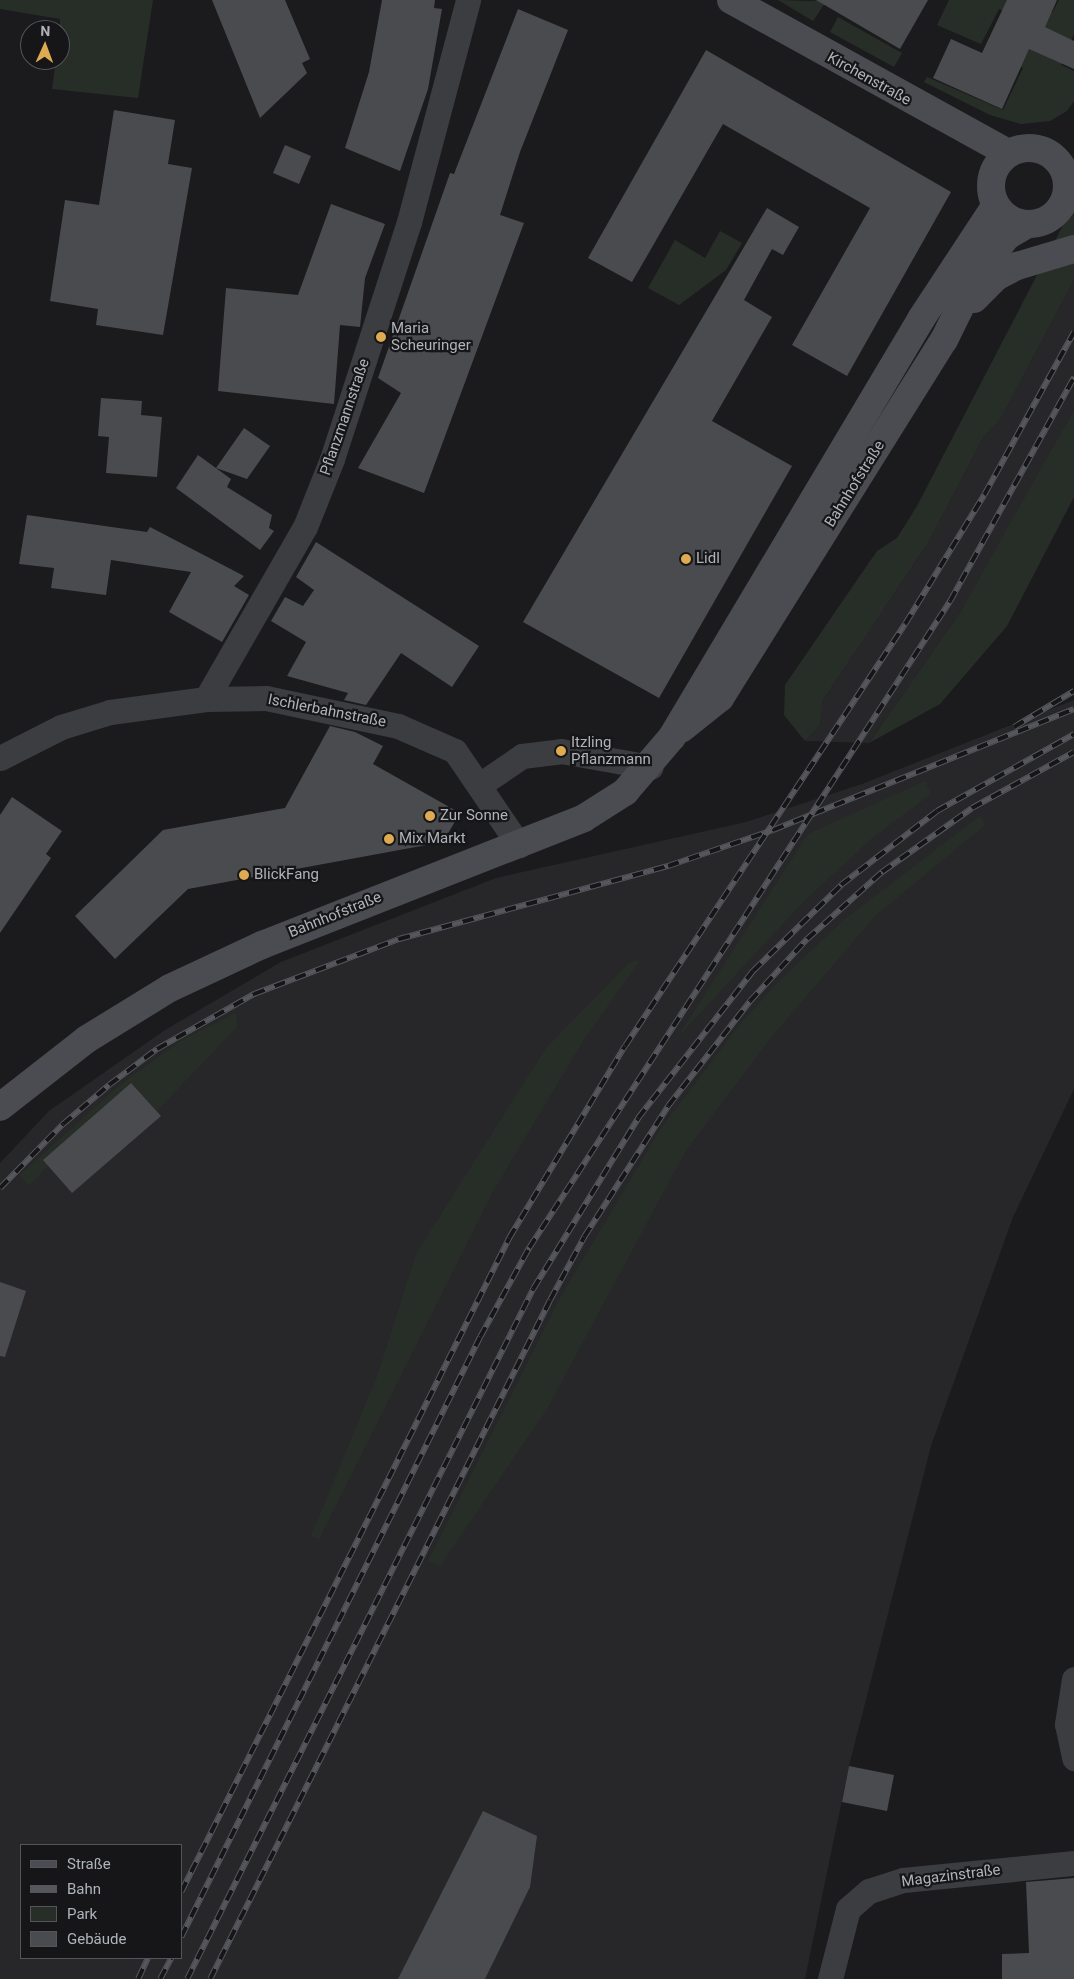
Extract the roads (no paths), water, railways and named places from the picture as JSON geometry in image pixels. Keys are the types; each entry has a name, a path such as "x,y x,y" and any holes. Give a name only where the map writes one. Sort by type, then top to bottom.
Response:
{"main road":[{"name":"Kirchenstraße","path":"731,0 1008,153"},
{"name":"Bahnhofstraße","path":"672,736 720,698 961,312 976,275 1007,236 1039,222 1067,190 1062,167 1064,151 1032,148 1008,153"},
{"path":"1008,153 996,167 991,183 996,206 1004,216 1039,222 1074,232"},
{"name":"Bahnhofstraße","path":"0,1107 87,1039 170,988 262,945 584,818 625,792 651,766 672,736 922,319 996,206"},
{"path":"961,312 996,277 1074,249"}],"street":[{"name":"Pflanzmannstraße","path":"206,700 305,527 332,459 409,222 468,0"},
{"name":"Ischlerbahnstraße","path":"0,758 61,727 110,712 206,700 266,698 398,726 455,751 480,784 519,845"},
{"path":"480,784 522,756 561,750 651,766"},
{"path":"1074,1679 1067,1724 1074,1758"},
{"name":"Magazinstraße","path":"830,1979 848,1909 869,1891 903,1880 1074,1863"}],"railway":[{"path":"182,1890 509,1238 625,1046 905,624 984,495 1074,332"},
{"path":"182,1935 480,1337 529,1248 950,601 1074,377"},
{"path":"1014,727 1074,691"},
{"path":"0,1188 63,1124 109,1085 157,1049 254,994 399,939 668,866 773,830 1074,709"},
{"path":"187,1979 533,1289 638,1118 753,971 841,885 937,811 1074,734"},
{"path":"210,1979 550,1300 584,1237 668,1106 750,1001 807,939 882,872 972,808 1074,752"},
{"path":"138,1979 148,1959"},
{"path":"160,1979 170,1959"}],"place":[{"name":"Maria Scheuringer","path":"381,337"},
{"name":"Lidl","path":"686,559"},
{"name":"Itzling Pflanzmann","path":"561,751"},
{"name":"Zur Sonne","path":"430,816"},
{"name":"Mix Markt","path":"389,839"},
{"name":"BlickFang","path":"244,875"}]}
